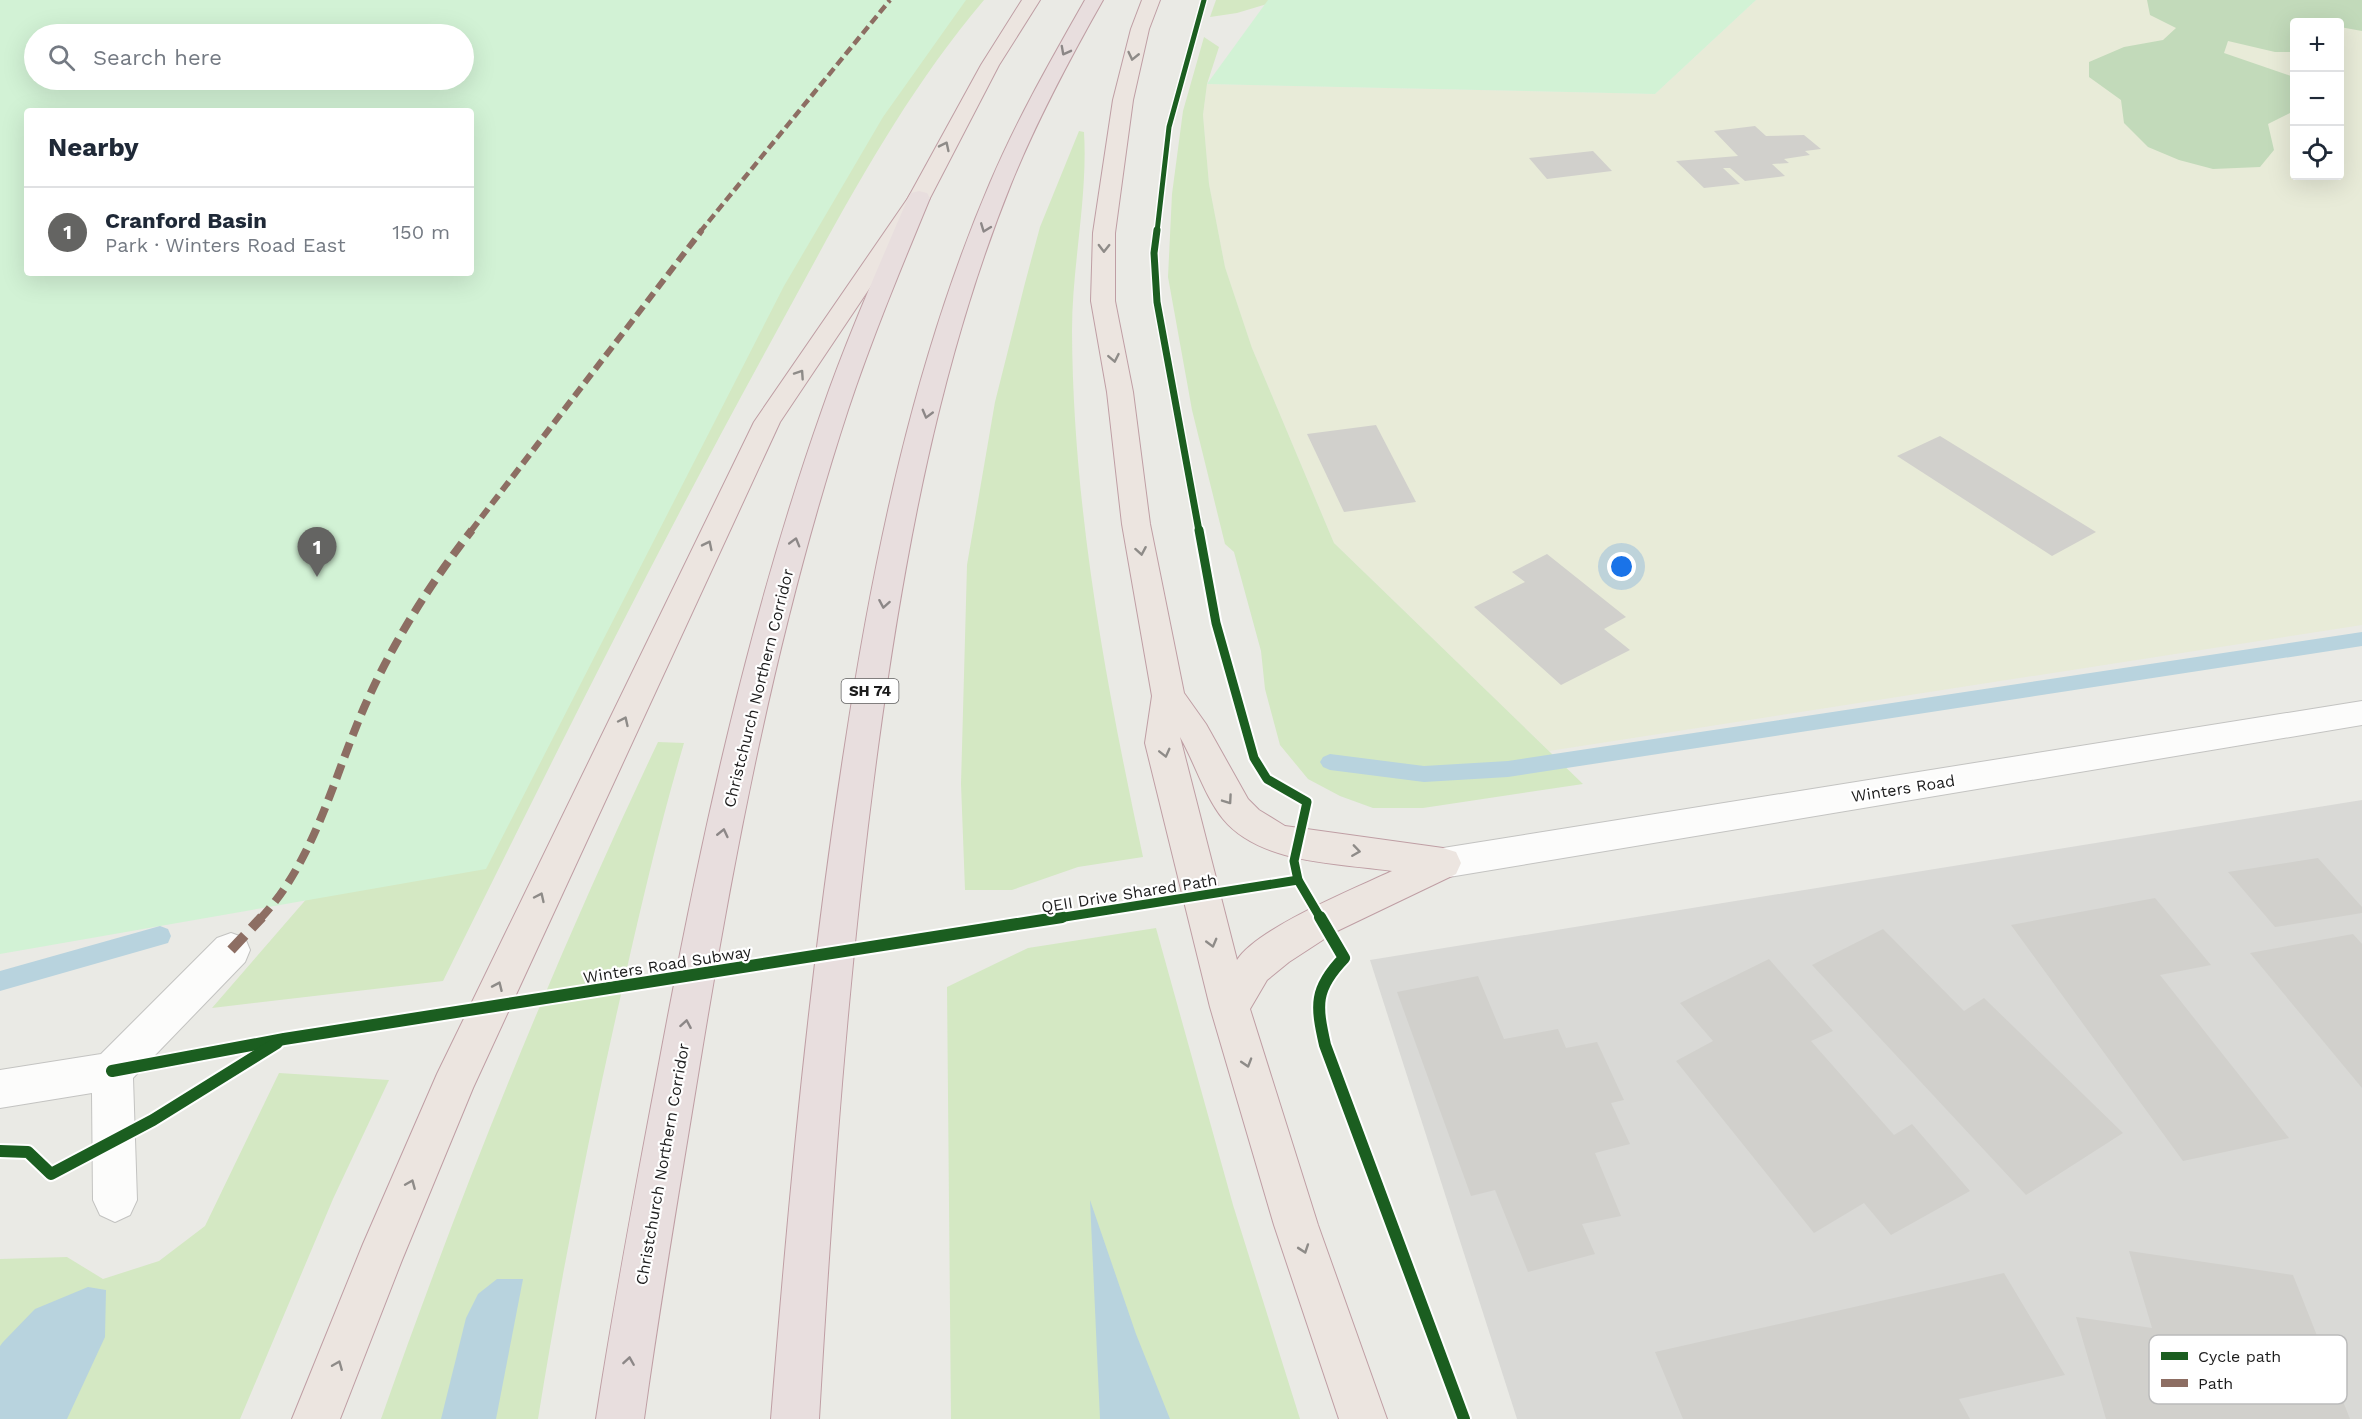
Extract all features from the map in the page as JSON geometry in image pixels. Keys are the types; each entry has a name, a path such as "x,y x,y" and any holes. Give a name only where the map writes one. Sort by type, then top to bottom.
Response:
{"highway":[{"name":"Christchurch Northern Corridor","path":"620,1419 706,909 748,722 786,574 825,439 873,306 919,198 984,76 1031,0"},
{"name":"SH 74","path":"795,1419 824,1044 862,742 904,498 941,362 981,239 1008,168 1041,99 1095,0"},
{"path":"1151,0 1140,29 1123,100 1104,233 1103,301 1120,392 1136,524 1168,696 1162,743 1230,1007 1296,1225 1363,1419"},
{"path":"316,1419 379,1260 461,1067 767,422 919,198"},
{"path":"1168,696 1198,738 1217,783 1229,802 1244,820 1260,832 1279,840 1443,863"},
{"path":"1230,1007 1253,968 1275,951 1322,921 1443,863"}],"street":[{"name":"Winters Road","path":"1443,863 2362,713"},
{"path":"0,1089 112,1071 231,950"},
{"path":"112,1071 116,1200"}],"shaded area":[{"path":"2362,800 2362,1419 1517,1419 1370,960"}],"green space":[{"path":"0,0 966,0 883,117 784,286 486,869 0,954"},
{"path":"904,0 984,0 952,40 894,125 816,259 642,584 443,981 212,1008 361,836"},
{"path":"1216,0 1280,0 1237,13 1210,17"},
{"path":"1268,0 1756,0 1655,94 1207,84"},
{"path":"1756,0 2362,0 2362,625 1549,751 1334,543 1252,348 1225,267 1209,184 1203,115 1207,84 1655,94"},
{"path":"2147,0 2362,0 2362,31 2344,28 2344,18 2290,18 2290,52 2275,52 2228,41 2224,53 2290,76 2290,113 2268,124 2274,150 2260,167 2213,169 2179,160 2148,147 2124,123 2121,100 2089,77 2089,62 2124,47 2163,40 2176,28 2150,15"},
{"path":"1204,37 1219,47 1207,84 1203,115 1209,184 1225,267 1252,348 1334,543 1583,784 1423,808 1373,808 1340,796 1308,779 1280,745 1265,689 1261,651 1234,552 1225,544 1192,410 1168,277 1172,194 1183,111"},
{"path":"1079,131 1084,132 1085,157 1072,331 1078,464 1094,596 1116,727 1143,857 1078,867 1012,890 965,890 961,784 967,565 995,402 1025,283 1040,227"},
{"path":"658,742 684,743 646,889 600,1087 567,1252 538,1419 381,1419 510,1077 619,825"},
{"path":"1156,928 1233,1205 1300,1419 951,1419 947,987 1028,948"},
{"path":"279,1073 389,1080 333,1199 240,1419 0,1419 0,1259 67,1257 103,1279 159,1261 205,1226"}],"water":[{"path":"1090,1200 1136,1334 1170,1419 1100,1419"},
{"path":"497,1279 523,1279 496,1419 441,1419 466,1318 478,1294"},
{"path":"88,1287 106,1290 105,1337 67,1419 0,1419 0,1346 35,1309"}],"building":[{"path":"1755,126 1766,136 1804,135 1821,149 1805,151 1810,155 1784,159 1789,163 1772,164 1785,176 1745,181 1730,168 1723,168 1740,184 1704,188 1676,161 1738,156 1714,131"},
{"path":"1593,151 1612,171 1547,179 1529,158"},
{"path":"1376,425 1416,502 1344,512 1307,434"},
{"path":"1940,436 2096,532 2052,556 1897,456"},
{"path":"1547,554 1626,617 1604,629 1630,650 1561,685 1474,607 1525,582 1512,572"},
{"path":"2318,858 2362,907 2362,913 2275,927 2228,872"},
{"path":"2155,898 2211,965 2160,975 2289,1138 2183,1161 2011,925"},
{"path":"1883,929 1964,1011 1984,998 2123,1133 2026,1195 1812,965"},
{"path":"2353,934 2362,944 2362,1088 2250,953"},
{"path":"1769,959 1833,1031 1811,1041 1894,1135 1912,1124 1970,1191 1891,1235 1864,1203 1814,1233 1676,1061 1713,1041 1680,1003"},
{"path":"1478,976 1504,1039 1558,1029 1566,1048 1597,1042 1624,1100 1611,1103 1630,1144 1595,1153 1621,1216 1582,1224 1595,1254 1528,1272 1495,1190 1471,1196 1397,992"},
{"path":"2129,1251 2293,1275 2317,1335 2149,1335 2149,1404 2344,1404 2350,1419 2106,1419 2076,1317 2152,1328"},
{"path":"2004,1273 2065,1375 1959,1399 1970,1419 1683,1419 1655,1352"}],"waterway":[{"path":"1330,762 1424,774 1508,769 2362,639"},
{"path":"0,981 160,936"}],"marked path":[{"path":"231,950 276,902 299,866 366,703 396,640 435,578 675,263 890,0"}],"cycle path":[{"path":"1204,0 1169,127 1154,253 1157,302 1216,623 1254,758 1267,779 1307,802 1294,861 1298,880 1344,958 1326,979 1319,998 1318,1007 1325,1045 1464,1419"},
{"name":"QEII Drive Shared Path","path":"112,1071 172,1058 284,1039 1298,880"},
{"path":"0,1151 17,1150 33,1154 51,1174 153,1120 277,1043"}],"place":[{"name":"Cranford Basin","path":"317,577"}]}
